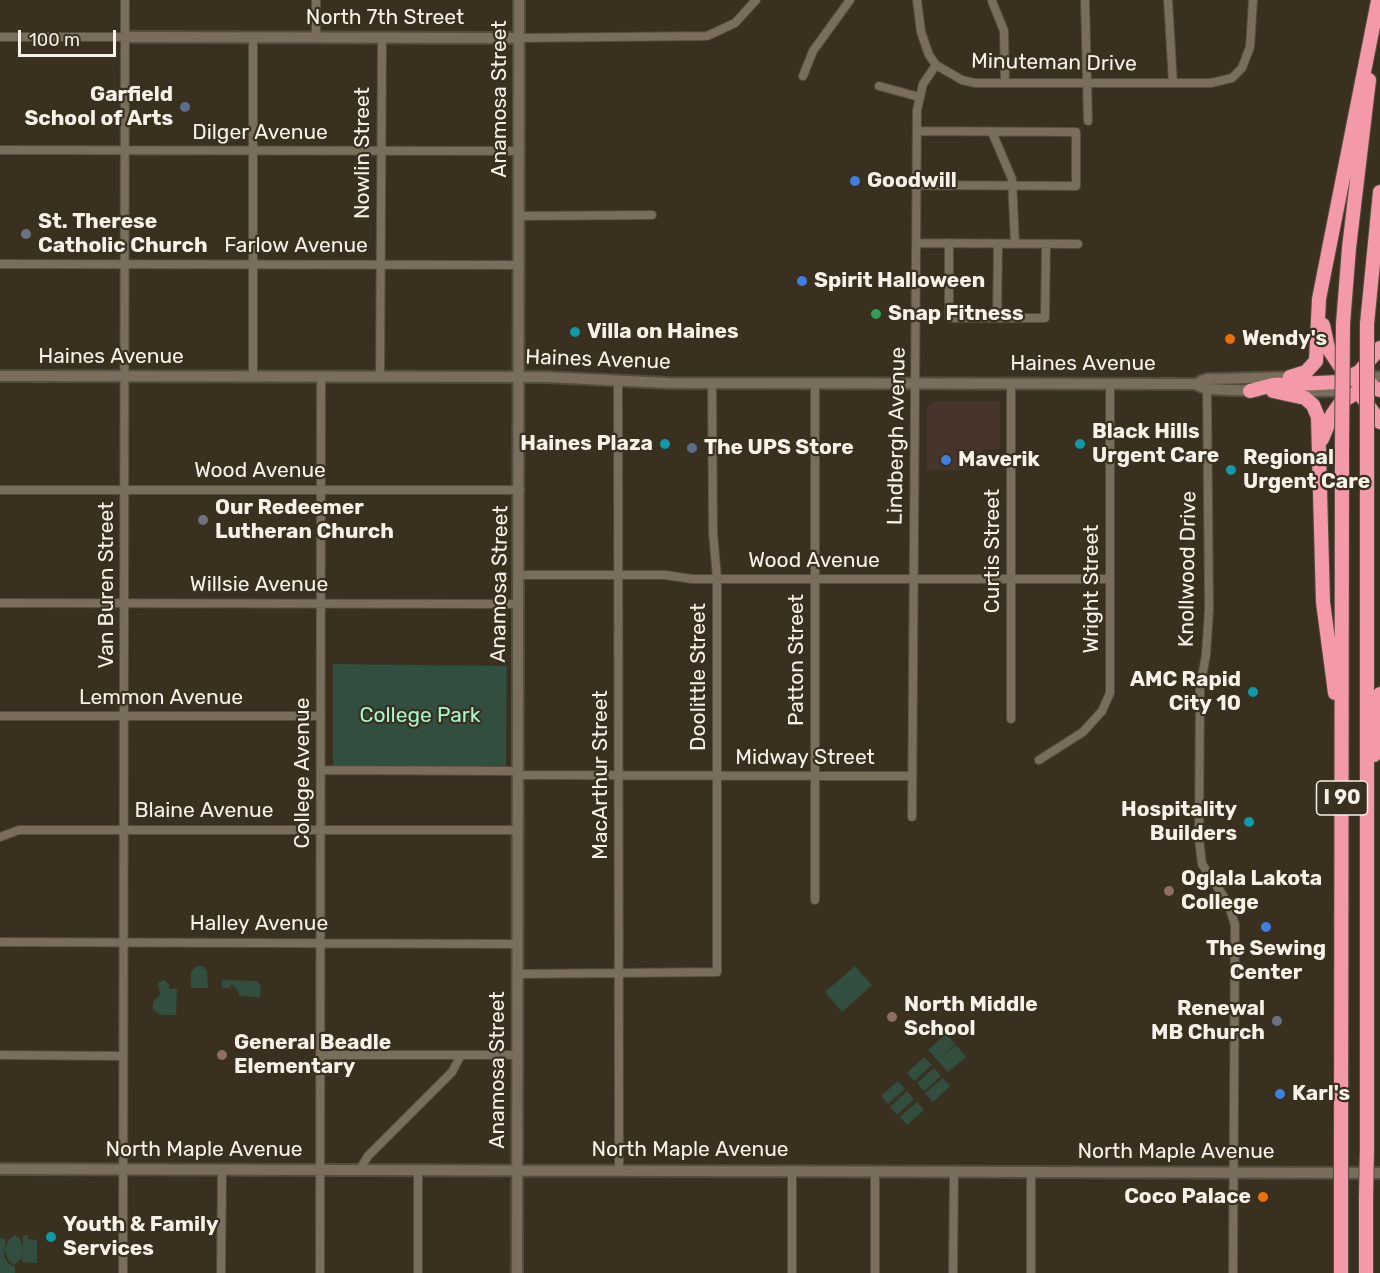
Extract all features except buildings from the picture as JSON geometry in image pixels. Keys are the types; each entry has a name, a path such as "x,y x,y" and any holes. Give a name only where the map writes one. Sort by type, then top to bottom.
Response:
{"highway":[{"path":"1290,377 1306,372 1315,364 1317,313 1378,1"},
{"name":"I 90","path":"1341,1273 1343,324 1348,248 1378,1"},
{"name":"I 90","path":"1366,1273 1367,324 1380,192"},
{"path":"1324,278 1322,321 1326,342 1336,361 1362,384 1380,422"},
{"path":"1320,459 1322,438 1332,415 1341,402 1362,384 1370,362 1380,348"},
{"path":"1320,376 1362,384"},
{"path":"1250,391 1273,385 1362,384"},
{"path":"1272,391 1298,396 1313,405 1318,417 1323,602 1336,718 1342,737"},
{"path":"1367,844 1380,694"}],"main road":[{"name":"Anamosa Street","path":"517,1273 519,0"},
{"name":"North 7th Street","path":"125,37 519,38"},
{"name":"Haines Avenue","path":"0,376 520,377 712,383 1207,384"},
{"path":"1207,384 1264,377 1320,376"},
{"path":"1207,384 1250,391 1362,384"},
{"name":"North Maple Avenue","path":"0,1169 1380,1173"}],"street":[{"name":"Van Buren Street","path":"123,1273 126,0"},
{"path":"316,0 316,38"},
{"name":"North 7th Street","path":"519,38 707,36 735,23 756,0"},
{"path":"803,75 813,51 850,0"},
{"path":"917,0 924,43 936,65"},
{"path":"1085,0 1088,121"},
{"path":"1168,0 1173,83"},
{"name":"Minuteman Drive","path":"936,65 962,80 1088,83 1218,82 1238,73 1247,58 1250,47 1253,0"},
{"path":"992,1 1004,31 1005,82"},
{"name":"North 7th Street","path":"0,37 125,37"},
{"path":"253,38 253,376"},
{"name":"Nowlin Street","path":"381,377 382,38"},
{"name":"Lindbergh Avenue","path":"912,817 917,131 919,97 923,84 936,65"},
{"path":"879,86 919,97"},
{"path":"917,131 1076,132 1076,186 917,185"},
{"path":"992,132 1008,164 1014,186 1015,244"},
{"name":"Dilger Avenue","path":"0,150 519,151"},
{"path":"519,216 652,215"},
{"path":"917,243 1078,244"},
{"path":"950,243 949,318 1045,318 1046,244"},
{"path":"997,318 998,243"},
{"name":"Farlow Avenue","path":"0,264 520,265"},
{"name":"College Avenue","path":"320,1273 321,377"},
{"name":"MacArthur Street","path":"618,381 619,1170"},
{"name":"Doolittle Street","path":"618,973 717,972 717,578 713,533 712,383"},
{"name":"Patton Street","path":"814,383 814,900"},
{"name":"Curtis Street","path":"1011,383 1011,719"},
{"name":"Wright Street","path":"1038,760 1083,732 1107,702 1111,683 1110,383"},
{"name":"Knollwood Drive","path":"1207,384 1209,610 1206,655 1200,688 1200,854 1206,873 1228,903 1235,925 1233,1273"},
{"name":"Wood Avenue","path":"0,490 520,490"},
{"name":"Wood Avenue","path":"519,574 913,580 1110,579"},
{"name":"Willsie Avenue","path":"0,603 519,604"},
{"name":"Lemmon Avenue","path":"0,716 321,716"},
{"name":"Midway Street","path":"321,770 619,776 912,776"},
{"name":"Blaine Avenue","path":"0,837 19,830 517,830"},
{"name":"Halley Avenue","path":"0,942 518,944"},
{"path":"518,974 618,973"},
{"path":"0,1055 123,1056"},
{"path":"320,1055 518,1055"},
{"path":"360,1169 364,1160 452,1072 460,1055"},
{"path":"418,1169 418,1273"},
{"path":"221,1273 222,1170"},
{"path":"792,1170 792,1273"},
{"path":"875,1171 876,1273"},
{"path":"953,1273 954,1172"},
{"path":"1031,1172 1031,1273"}],"shaded area":[{"path":"934,401 1000,401 1000,449 985,449 963,470 927,470 927,408"}],"green space":[{"name":"College Park","path":"333,664 507,666 506,768 333,767"},
{"path":"197,966 202,966 207,971 208,988 191,988 191,971"},
{"path":"855,966 872,985 842,1012 825,992"},
{"path":"164,980 169,984 169,989 177,989 176,1015 162,1015 153,1010 153,1002 160,995 158,983"},
{"path":"222,980 257,981 261,986 260,997 239,996 239,992 232,984 230,988 222,988"},
{"path":"946,1034 955,1044 943,1056 956,1045 966,1057 948,1072 928,1050"},
{"path":"924,1057 932,1065 914,1081 907,1073"},
{"path":"934,1068 941,1076 924,1091 917,1083"},
{"path":"943,1078 950,1086 933,1102 925,1093"},
{"path":"898,1081 905,1089 888,1104 881,1096"},
{"path":"907,1091 914,1099 897,1115 890,1107"},
{"path":"917,1102 924,1110 907,1125 900,1117"},
{"path":"15,1235 20,1239 23,1249 21,1259 14,1265 8,1260 5,1250 8,1240"},
{"path":"23,1235 28,1235 28,1239 37,1240 37,1263 22,1262"},
{"path":"0,1238 6,1239 4,1256 8,1263 15,1267 15,1273 0,1273"}],"place":[{"name":"Garfield School of Arts","path":"185,107"},
{"name":"Goodwill","path":"855,181"},
{"name":"St. Therese Catholic Church","path":"26,234"},
{"name":"Spirit Halloween","path":"802,281"},
{"name":"Snap Fitness","path":"876,314"},
{"name":"Villa on Haines","path":"575,332"},
{"name":"Wendy's","path":"1230,339"},
{"name":"Haines Plaza","path":"665,444"},
{"name":"Black Hills Urgent Care","path":"1080,444"},
{"name":"The UPS Store","path":"692,448"},
{"name":"Maverik","path":"946,460"},
{"name":"Regional Urgent Care","path":"1231,470"},
{"name":"Our Redeemer Lutheran Church","path":"203,520"},
{"name":"AMC Rapid City 10","path":"1253,692"},
{"name":"Hospitality Builders","path":"1249,822"},
{"name":"Oglala Lakota College","path":"1169,891"},
{"name":"The Sewing Center","path":"1266,927"},
{"name":"North Middle School","path":"892,1017"},
{"name":"Renewal MB Church","path":"1277,1021"},
{"name":"General Beadle Elementary","path":"222,1055"},
{"name":"Karl's","path":"1280,1094"},
{"name":"Coco Palace","path":"1263,1197"},
{"name":"Youth & Family Services","path":"51,1237"}]}
